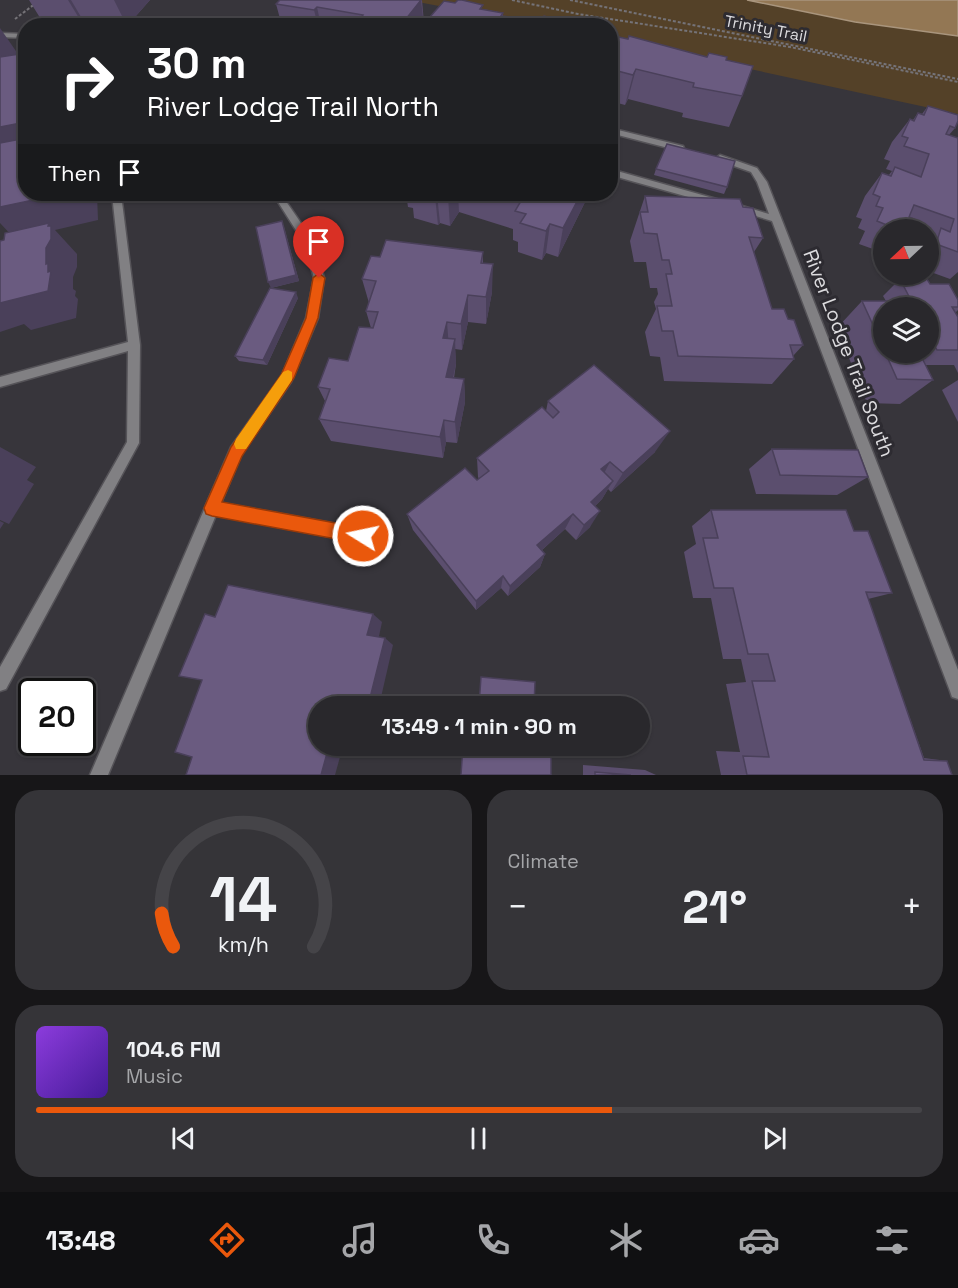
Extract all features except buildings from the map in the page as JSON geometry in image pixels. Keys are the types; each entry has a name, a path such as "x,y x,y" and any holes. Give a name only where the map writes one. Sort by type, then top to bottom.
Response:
{"lane":[{"path":"0,35 18,36"},
{"name":"River Lodge Trail South","path":"618,132 740,163 754,170 762,182 958,691"},
{"path":"618,174 776,219"},
{"path":"0,683 133,443 134,345 117,201"},
{"path":"99,775 236,452 287,378 312,318 319,278 309,242 282,201"},
{"path":"0,382 134,345"},
{"path":"212,508 363,536"}],"path":[{"path":"8,24 40,0"},
{"path":"512,0 596,18"},
{"name":"Trinity Trail","path":"570,0 958,81"},
{"path":"618,22 688,30 958,81"}],"shaded area":[{"path":"407,0 747,0 855,22 958,36 958,114 618,41 618,18 503,18"},
{"path":"747,0 958,0 958,36 855,22"}],"slow traffic":[{"path":"241,444 288,376"}],"route":[{"path":"319,278 312,318 287,378 236,452 212,508 363,536"}]}
